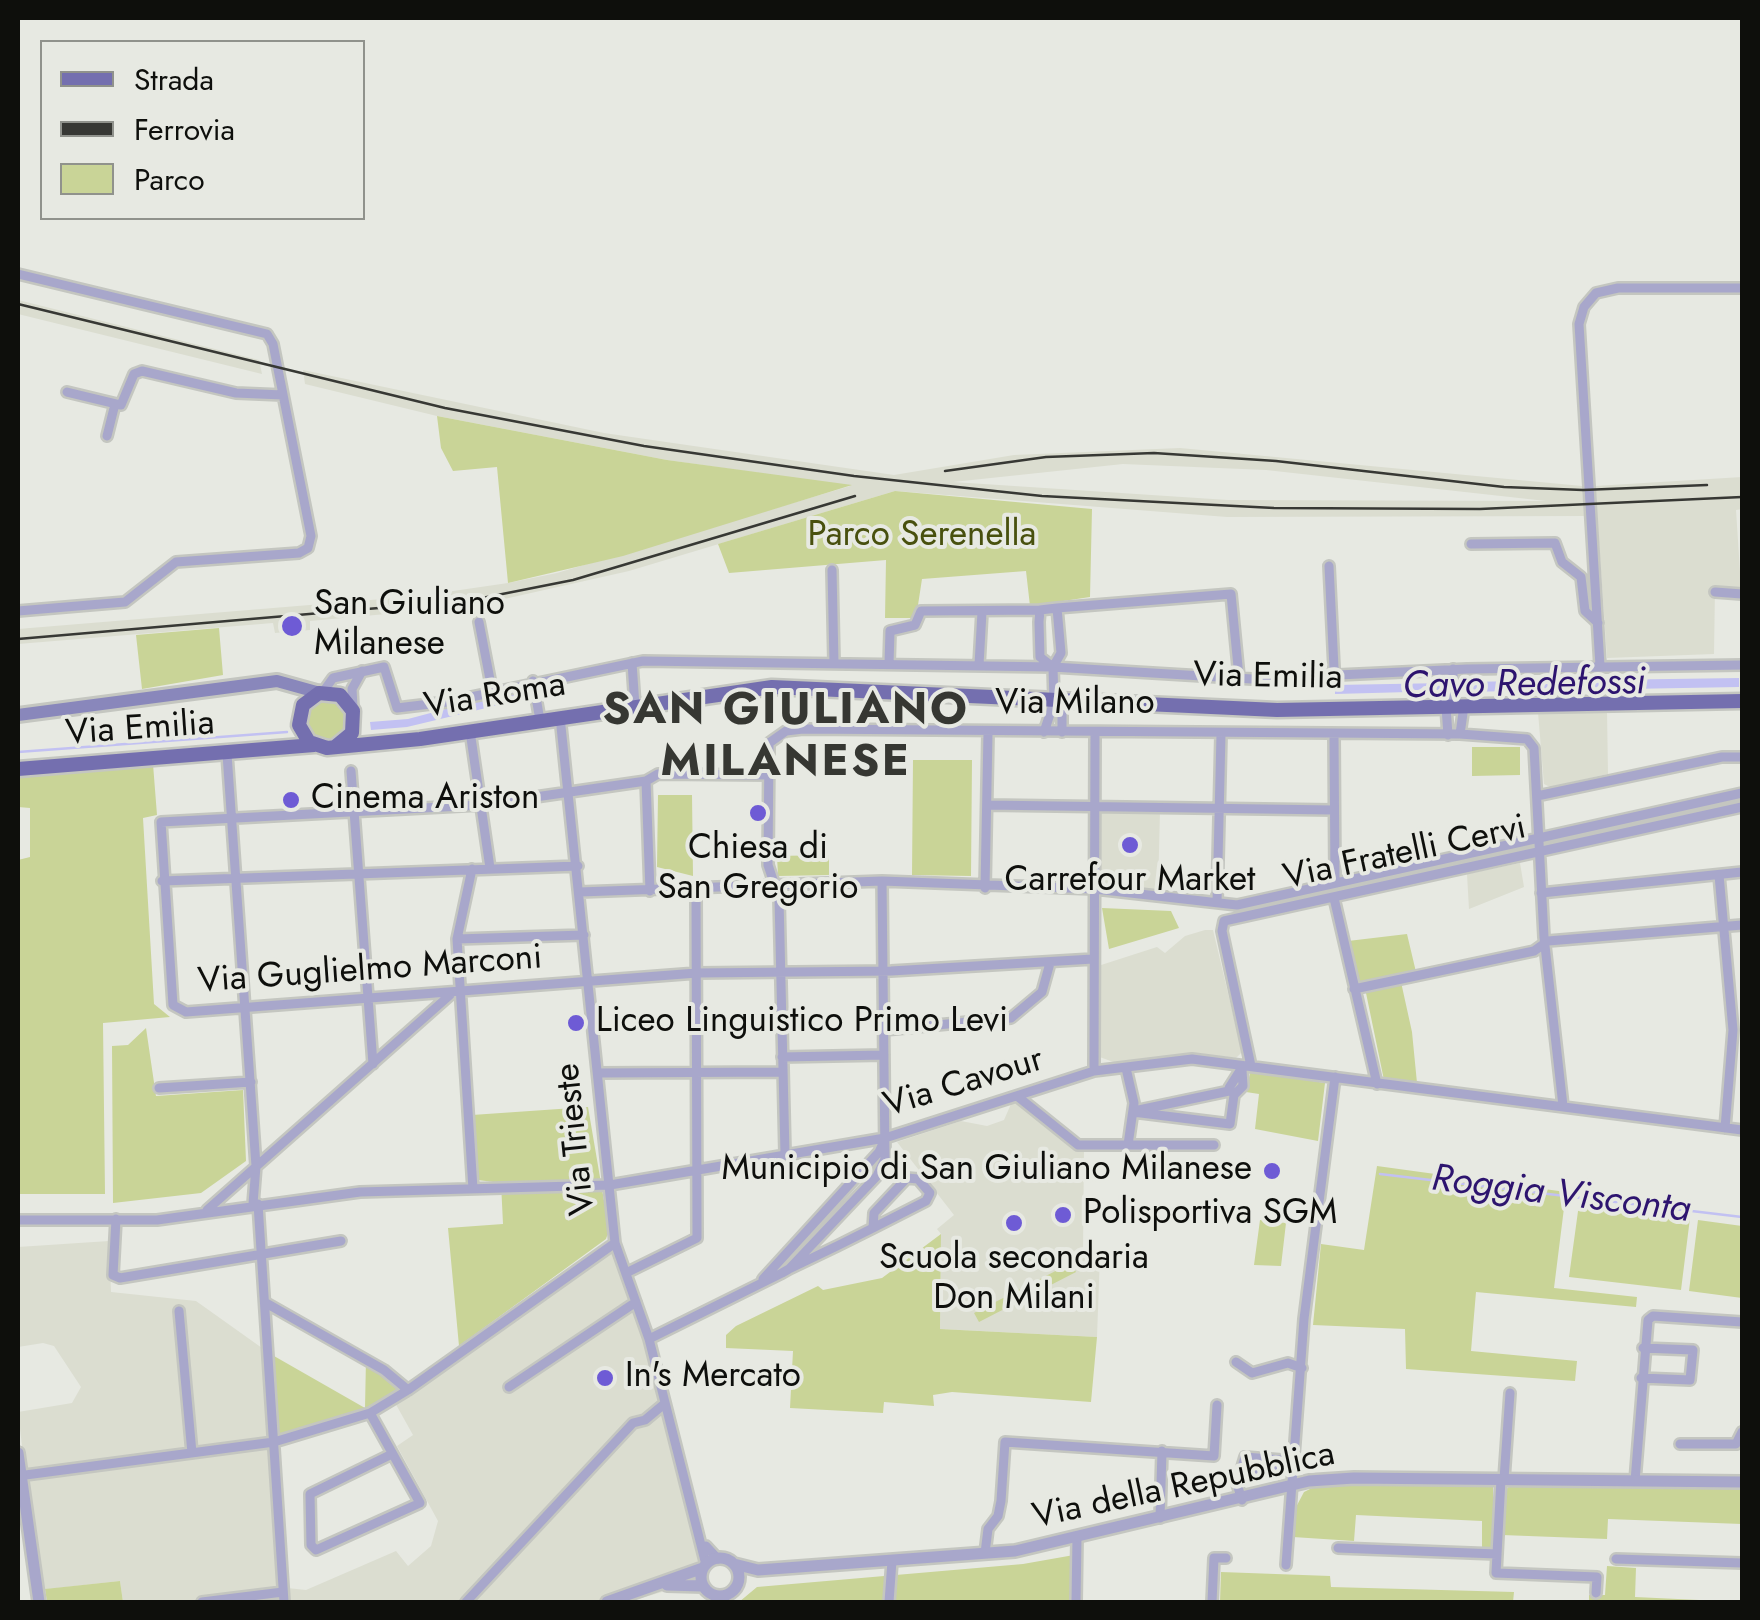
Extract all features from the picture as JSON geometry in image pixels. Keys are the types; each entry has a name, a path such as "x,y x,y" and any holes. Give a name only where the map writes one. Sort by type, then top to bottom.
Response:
{"main road":[{"path":"18,715 285,681 344,698 354,718 349,737 335,747 314,745 300,718 300,702 289,690 262,684"},
{"name":"Via Emilia","path":"794,688 1277,710 1742,699"},
{"name":"Via Roma","path":"335,747 794,688"},
{"path":"300,718 307,700 321,692"},
{"name":"Via Emilia","path":"267,751 288,742 300,718"},
{"name":"Via Roma","path":"354,718 363,736 383,742"},
{"name":"Via Emilia","path":"18,769 314,745"}],"street":[{"path":"18,274 267,334 311,536 304,550 184,560 125,602 18,611"},
{"path":"1600,666 1579,324 1584,308 1596,294 1618,288 1742,288"},
{"path":"67,392 125,403 137,371 236,393 283,396"},
{"path":"107,436 115,404"},
{"path":"1471,544 1554,544 1562,562 1581,577 1585,611 1598,623"},
{"path":"1328,566 1334,668"},
{"path":"832,570 834,663"},
{"path":"1715,592 1742,594"},
{"path":"889,664 890,631 915,624 921,611 1040,610 1231,594 1240,677"},
{"path":"1044,732 1054,702 1053,666 1062,653 1057,608"},
{"path":"1040,610 1040,657 1053,666"},
{"path":"979,666 982,612"},
{"path":"479,622 492,690"},
{"path":"321,692 333,678 388,668 396,708 633,669 834,663 1053,666 1240,677 1742,665"},
{"path":"794,664 794,688"},
{"path":"817,664 817,689"},
{"path":"633,669 636,706"},
{"path":"354,718 352,689 362,671"},
{"path":"1453,672 1460,734"},
{"path":"535,688 540,720"},
{"path":"1054,702 1062,713 1062,732"},
{"path":"1448,735 1455,706"},
{"name":"Via Trieste","path":"560,717 615,1243 649,1338 668,1424 709,1564"},
{"name":"Via Milano","path":"768,776 770,743 786,730 1460,734 1527,739 1534,748 1537,796"},
{"path":"470,731 490,868"},
{"path":"1094,1072 1095,732"},
{"path":"985,888 988,733"},
{"path":"1132,1112 1230,1124 1232,1093 1246,1068 1222,931 1221,734"},
{"path":"1334,735 1335,884"},
{"path":"202,1602 284,1597 227,754"},
{"path":"1562,1106 1541,894 1537,796 1722,757 1742,758"},
{"path":"352,772 372,1064"},
{"path":"234,818 480,805 646,781 658,774 768,776 768,865 776,888 785,1154"},
{"path":"646,781 650,891"},
{"name":"Via Fratelli Cervi","path":"580,892 882,882 1095,889 1222,903 1335,884 1742,793"},
{"path":"987,805 1334,810"},
{"name":"Via Fratelli Cervi","path":"1224,922 1742,807"},
{"name":"Via Guglielmo Marconi","path":"234,818 160,822 174,1007 186,1012 697,973 882,972 1093,959"},
{"path":"162,881 578,866"},
{"path":"472,869 457,939 457,992 473,1189"},
{"path":"1541,894 1742,872"},
{"path":"1718,874 1732,1016 1733,1073 1725,1128"},
{"path":"789,1269 877,1176 885,1158 882,882"},
{"path":"626,1274 697,1238 696,890"},
{"path":"1334,898 1378,1084"},
{"path":"1354,989 1534,951 1548,941 1742,925"},
{"path":"457,939 584,935"},
{"path":"884,1030 1011,1018 1042,992 1050,963"},
{"path":"206,1211 439,1002 457,992"},
{"path":"782,1058 884,1055"},
{"name":"Via Cavour","path":"18,1220 157,1220 255,1201 360,1192 610,1185 885,1138 1094,1072 1192,1059 1742,1130"},
{"path":"1126,1068 1132,1112 1128,1145"},
{"path":"598,1072 783,1072"},
{"path":"1286,1565 1302,1368 1335,1077"},
{"path":"159,1088 250,1082"},
{"path":"1132,1112 1232,1093"},
{"path":"1017,1096 1078,1145 1214,1146"},
{"path":"759,1284 879,1152 885,1138"},
{"path":"246,1175 255,1201"},
{"path":"649,1338 874,1228 928,1200 930,1193 918,1179 908,1178 874,1212 874,1228"},
{"path":"116,1220 113,1274 120,1278 341,1241"},
{"path":"19,1476 274,1442 370,1413 615,1243"},
{"path":"509,1387 636,1302"},
{"path":"266,1303 384,1370 408,1390"},
{"path":"179,1311 192,1453"},
{"path":"1635,1480 1648,1320 1653,1316 1742,1322"},
{"path":"1641,1378 1690,1380 1693,1350 1643,1348"},
{"path":"1236,1362 1252,1373 1288,1363 1302,1368"},
{"path":"1510,1393 1496,1573 1597,1576 1596,1594"},
{"path":"646,1420 663,1404"},
{"name":"Via della Repubblica","path":"986,1553 988,1528 998,1516 1001,1501 1005,1442 1214,1456 1217,1405"},
{"path":"370,1413 420,1504 316,1550 312,1545 310,1494 392,1454"},
{"path":"453,1602 465,1602 633,1423 646,1420 668,1424"},
{"path":"1680,1444 1736,1444 1742,1432"},
{"path":"1160,1518 1162,1451"},
{"path":"18,1453 39,1602"},
{"path":"1242,1500 1238,1474 1244,1457 1252,1454 1294,1462"},
{"path":"1238,1474 1294,1462"},
{"name":"Via della Repubblica","path":"709,1564 734,1564 758,1570 986,1553 1077,1537 1309,1482 1354,1478 1742,1482"},
{"path":"1076,1602 1077,1537"},
{"path":"1338,1548 1496,1554"},
{"path":"1212,1602 1214,1558 1226,1558"},
{"path":"1616,1560 1742,1563"},
{"path":"889,1602 892,1561"},
{"path":"703,1586 709,1564"},
{"path":"607,1602 709,1564"},
{"path":"648,1587 703,1586 722,1599 739,1579 734,1564"},
{"name":"Via della Repubblica","path":"739,1579 758,1570"}],"shaded area":[{"path":"18,300 259,360 262,374 18,314"},
{"path":"303,370 604,433 894,475 1014,455 1180,448 1582,486 1584,516 1227,517 895,491 629,571 473,606 310,621 310,630 275,633 273,623 18,644 18,629 419,596 508,583 557,573 850,486 667,460 437,416 305,384","holes":["1123,464 1266,470 1546,501 1228,500 953,482"]},
{"path":"1742,477 1742,509 1736,510 1741,587 1715,588 1714,654 1607,658 1595,486"},
{"path":"1607,711 1608,774 1550,787 1544,784 1538,712"},
{"path":"1098,810 1160,811 1158,891 1098,886"},
{"path":"1520,863 1524,887 1469,909 1467,874"},
{"path":"1213,930 1242,1052 1236,1058 1195,1053 1116,1063 1097,1056 1098,966 1157,947 1165,953 1185,936"},
{"name":"Scuola secondaria Don Milani","path":"1016,1102 1074,1148 1084,1148 1083,1253 1100,1254 1097,1337 940,1329 941,1234 937,1229 954,1215 897,1142 961,1121 987,1126 1004,1120 1011,1104"},
{"path":"109,1241 111,1292 196,1301 262,1348 278,1587 306,1590 396,1551 408,1566 431,1546 438,1521 397,1446 413,1435 394,1401 614,1246 647,1340 703,1565 698,1576 701,1589 672,1589 628,1602 123,1602 120,1581 39,1590 18,1412 72,1403 81,1387 54,1346 43,1343 18,1347 18,1247"}],"green space":[{"path":"437,416 667,460 852,485 623,556 508,583 497,467 453,471 441,448"},
{"name":"Parco Serenella","path":"895,491 1092,509 1090,597 1030,606 1026,571 922,579 916,618 885,618 886,560 729,573 718,544"},
{"path":"219,628 223,675 142,689 136,635"},
{"path":"327,699 342,705 348,720 342,735 327,741 312,735 306,720 312,705"},
{"path":"1472,747 1520,747 1520,775 1472,776"},
{"path":"913,760 972,760 971,876 912,875"},
{"path":"153,764 157,815 143,818 154,1004 170,1017 103,1023 105,1194 18,1194 18,860 30,857 30,808 18,807 18,775"},
{"path":"658,795 692,795 693,876 657,867"},
{"path":"829,855 829,875 778,876 777,856"},
{"path":"1102,908 1171,911 1179,928 1109,949"},
{"path":"1407,934 1416,972 1356,984 1348,941"},
{"path":"1401,982 1412,1032 1417,1083 1384,1080 1366,993"},
{"path":"146,1028 156,1096 243,1090 246,1161 201,1193 113,1203 112,1046 128,1045"},
{"path":"1250,1073 1325,1083 1318,1141 1255,1129 1259,1094 1246,1092"},
{"path":"588,1107 609,1230 606,1239 459,1346 448,1228 503,1224 501,1183 478,1180 472,1115"},
{"path":"1377,1166 1566,1192 1554,1288 1637,1297 1636,1307 1476,1292 1471,1351 1577,1361 1575,1381 1406,1369 1405,1329 1313,1325 1321,1244 1364,1250"},
{"path":"1579,1204 1690,1218 1681,1290 1569,1277"},
{"path":"1260,1220 1286,1223 1281,1266 1254,1265"},
{"path":"1698,1220 1742,1226 1742,1298 1689,1291"},
{"path":"941,1234 940,1329 1097,1337 1091,1402 952,1392 933,1395 934,1406 884,1402 883,1413 790,1408 793,1351 726,1348 726,1335 736,1326 818,1286 823,1290 882,1278"},
{"path":"1071,1263 1076,1272 979,1322 974,1313"},
{"path":"274,1356 365,1408 366,1359 404,1386 366,1408 279,1436"},
{"path":"1358,1483 1493,1485 1493,1551 1482,1550 1482,1521 1356,1515 1354,1541 1293,1537 1295,1509 1304,1492 1314,1487"},
{"path":"1511,1485 1742,1489 1742,1524 1608,1519 1607,1539 1502,1535 1504,1491"},
{"path":"1074,1555 1073,1602 739,1602 757,1587 1023,1564"},
{"path":"1607,1566 1636,1568 1635,1597 1742,1602 1589,1602 1589,1595 1605,1595"},
{"path":"1221,1572 1330,1576 1331,1587 1514,1592 1513,1602 1220,1602"},
{"path":"120,1581 123,1602 47,1602 45,1589"}],"water":[{"path":"1739,678 1739,687 1460,692 1460,682"},
{"path":"1446,683 1446,691 1335,694 1335,685"},
{"path":"532,686 532,697 407,727 371,730 370,722 408,719"}],"waterway":[{"name":"Cavo Redefossi","path":"18,752 287,732"},
{"name":"Roggia Visconta","path":"1380,1174 1742,1217"}],"railway":[{"path":"18,304 445,408 644,446 854,476 1042,496 1274,508 1480,509 1742,497"},
{"path":"945,471 1046,457 1154,453 1276,461 1504,487 1583,490 1707,485"},
{"path":"18,639 472,600 573,580 855,496"}],"place":[{"name":"San Giuliano Milanese","path":"292,626"},
{"name":"Cinema Ariston","path":"291,800"},
{"name":"Chiesa di San Gregorio","path":"758,813"},
{"name":"Carrefour Market","path":"1130,845"},
{"name":"Liceo Linguistico Primo Levi","path":"576,1023"},
{"name":"Municipio di San Giuliano Milanese","path":"1272,1171"},
{"name":"Polisportiva SGM","path":"1063,1215"},
{"name":"Scuola secondaria Don Milani","path":"1014,1223"},
{"name":"In's Mercato","path":"605,1378"}],"district":[{"name":"SAN GIULIANO MILANESE","path":"786,738"}]}
